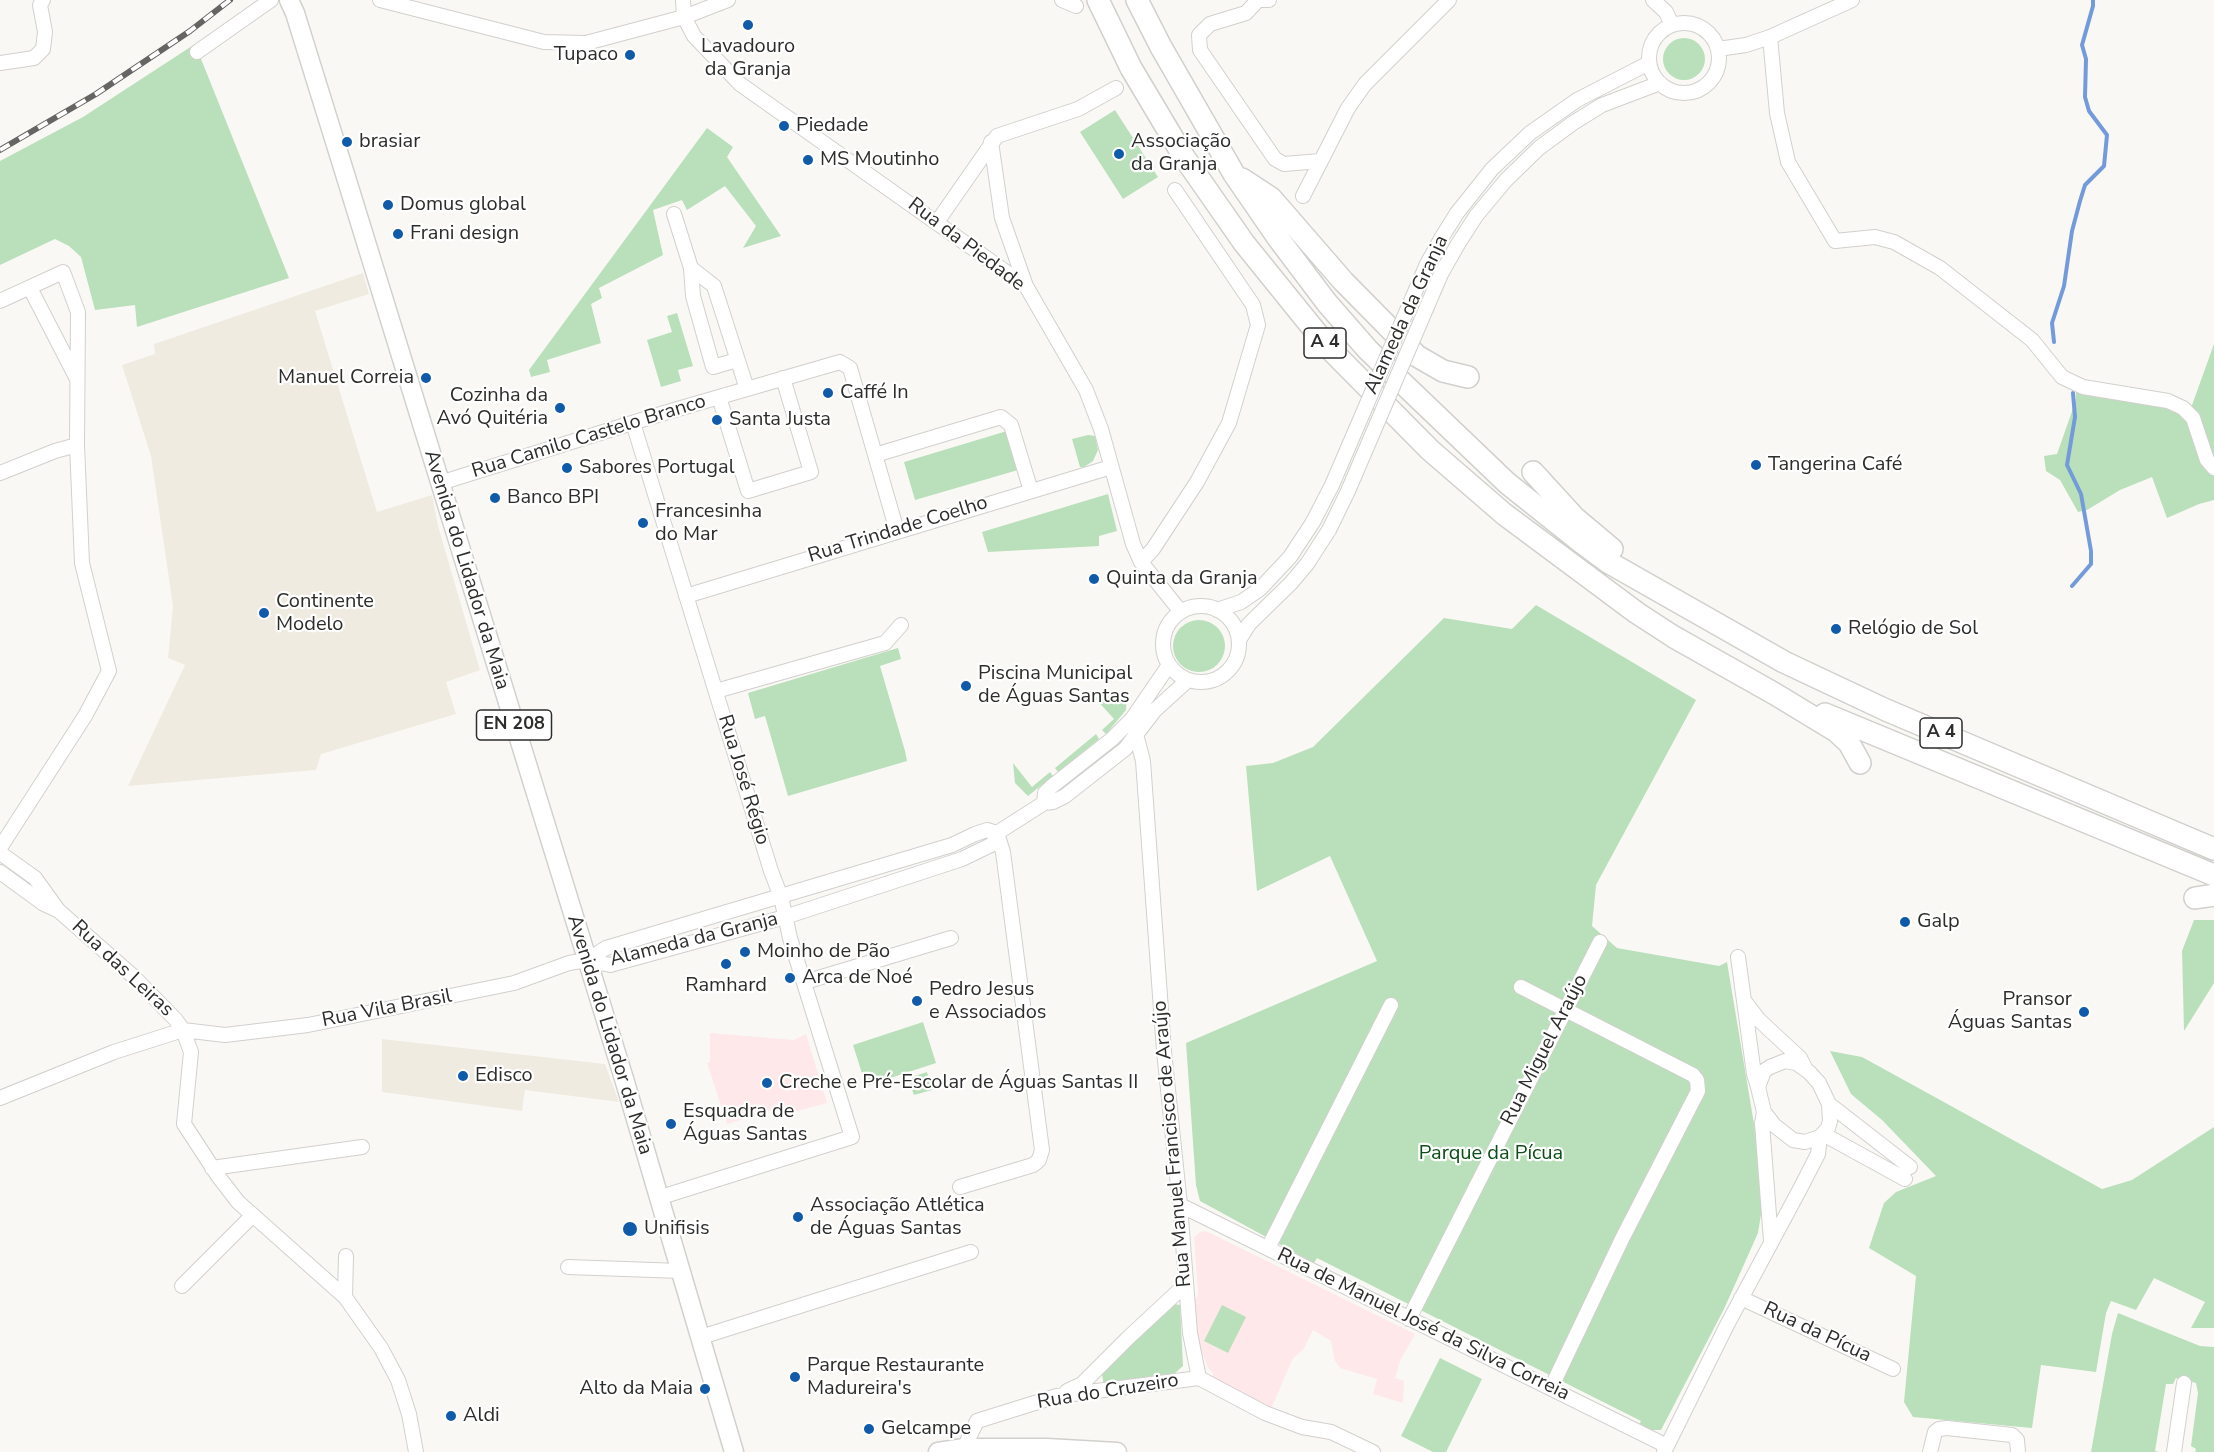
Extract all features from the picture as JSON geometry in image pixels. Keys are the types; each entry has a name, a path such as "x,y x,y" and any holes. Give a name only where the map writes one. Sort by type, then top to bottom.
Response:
{"highway":[{"name":"A 4","path":"1098,0 1131,68 1184,157 1244,243 1328,347 1430,450 1504,514 1582,574 1665,631 1775,694 2214,875"},
{"name":"A 4","path":"1137,0 1234,174 1278,238 1328,303 1368,350 1507,483 1581,542 1608,562 1784,662 1886,710 2214,849"},
{"path":"1234,174 1270,198 1343,281 1417,356 1443,371 1468,377"},
{"path":"1533,472 1575,518 1675,601"},
{"path":"1775,694 1836,731 1849,743 1860,763"}],"main road":[{"name":"Avenida do Lidador da Maia","path":"289,0 302,34 587,960 734,1452"},
{"path":"938,1452 964,1448 1047,1448 1117,1452"}],"street":[{"path":"197,52 271,0"},
{"path":"380,0 544,42 586,43 684,16 728,0"},
{"path":"683,0 684,16"},
{"path":"1062,0 1076,6"},
{"path":"1269,0 1258,0 1246,13 1210,24 1199,35 1200,50 1275,159 1284,164 1320,161"},
{"path":"1303,196 1348,108 1365,84 1449,0"},
{"path":"1653,0 1666,12 1672,26"},
{"path":"1718,49 1746,45 1770,37 1852,0"},
{"path":"0,63 34,58 43,49 45,32 42,2"},
{"name":"Rua da Piedade","path":"684,16 694,36 740,84 1026,286 1086,390 1101,429 1133,544 1141,562 1181,612"},
{"path":"1683,23 1705,30 1718,49 1717,72 1711,82 1702,89 1691,93 1669,90 1653,74 1650,51 1654,40 1662,31 1672,26 1683,23"},
{"path":"1770,37 1777,112 1788,162 1835,242 1875,237 1894,242 1940,268 2032,340 2062,377 2084,387 2168,401 2183,408 2193,418 2207,460 2214,468"},
{"name":"Alameda da Granja","path":"1181,612 1199,607 1217,610 1241,602 1260,589 1290,557 1313,522 1336,474 1427,264 1457,213 1492,169 1530,133 1577,100 1650,63"},
{"name":"Alameda da Granja","path":"587,960 610,965 785,917 982,851 993,844 997,833 1044,803 1053,802 1065,796 1125,749 1155,710 1188,680 1213,681 1225,674 1236,659 1239,640 1249,624 1291,583 1307,564 1329,530 1441,274 1476,216 1539,148 1573,123 1602,105 1660,83"},
{"path":"937,222 997,136 1078,109 1116,88"},
{"path":"991,142 1002,218 1026,286"},
{"path":"1141,562 1153,549 1197,482 1229,423 1258,326 1253,305 1175,190"},
{"path":"674,214 691,268 693,296 713,367 737,360"},
{"path":"691,268 714,286 747,389"},
{"path":"0,301 63,272 78,312 77,445 82,564 109,671 85,716 0,848"},
{"path":"30,288 78,381"},
{"name":"Rua Camilo Castelo Branco","path":"440,483 840,362 850,368 897,531"},
{"path":"719,397 748,491 811,472 783,378"},
{"path":"875,455 1001,417 1011,425 1031,490"},
{"name":"Rua José Régio","path":"633,423 781,897 785,917 852,1137 658,1198"},
{"path":"0,473 55,451 77,445"},
{"name":"Rua Trindade Coelho","path":"686,596 1111,467"},
{"path":"1217,610 1235,627 1239,640"},
{"path":"1181,612 1166,630 1163,642 1164,654 1169,665 1177,674 1188,680"},
{"path":"716,691 885,643 901,625"},
{"name":"Alameda da Granja","path":"1044,803 1046,793 1051,787 1112,739 1132,719 1169,665"},
{"name":"Rua Manuel Francisco de Araújo","path":"1132,719 1143,761 1164,1051 1180,1205 1185,1285 1190,1333 1199,1378"},
{"name":"Alameda da Granja","path":"587,960 606,948 952,845 987,830 997,833"},
{"path":"960,1187 1032,1165 1039,1160 1042,1150 1003,852 997,833"},
{"name":"Rua das Leiras","path":"0,853 35,878 58,910 159,1000 183,1030"},
{"name":"Rua das Leiras","path":"0,872 44,904 58,910"},
{"path":"805,982 951,938"},
{"name":"Rua Miguel Araújo","path":"1409,1319 1600,942"},
{"path":"1738,957 1754,1074 1764,1112 1762,1123 1771,1243"},
{"name":"Rua Vila Brasil","path":"183,1030 225,1035 308,1025 514,983 568,963 587,960"},
{"path":"1521,987 1693,1075 1697,1080 1698,1091 1622,1239 1551,1389"},
{"path":"1745,1002 1759,1020 1800,1058 1819,1083 1829,1104 1830,1121 1828,1128 1821,1136 1805,1142 1793,1140 1774,1125 1764,1112"},
{"path":"1268,1248 1391,1005"},
{"path":"0,1098 114,1052 183,1030 191,1052 183,1124 238,1202 345,1297 381,1348 398,1380 409,1414 416,1452"},
{"path":"1758,1087 1764,1071 1776,1063 1785,1061 1796,1063 1807,1070"},
{"path":"1821,1136 1908,1173 1829,1104"},
{"path":"1666,1449 1741,1298 1818,1154 1821,1136"},
{"path":"212,1168 362,1147"},
{"name":"Rua de Manuel José da Silva Correia","path":"1180,1205 1551,1389 1666,1449"},
{"path":"182,1286 253,1215"},
{"path":"701,1337 970,1252"},
{"path":"320,1274 331,1271 346,1256 345,1297"},
{"path":"568,1267 681,1271"},
{"path":"1057,1396 1082,1384 1185,1285"},
{"name":"Rua da Pícua","path":"1741,1298 1893,1369"},
{"path":"1199,1378 1265,1413 1302,1427 1331,1432 1373,1452"},
{"name":"Rua do Cruzeiro","path":"964,1448 977,1421 1057,1396 1199,1378"},
{"path":"2174,1452 2184,1383"},
{"path":"1930,1452 1932,1438 1939,1429 2012,1434 2017,1440 2018,1452"}],"shaded area":[{"path":"363,273 369,294 315,311 377,512 432,495 438,526 480,670 446,682 456,714 321,754 316,770 128,786 185,665 168,658 173,606 151,456 122,365 155,354 154,344"},
{"name":"Creche e Pré-Escolar de Águas Santas II","path":"710,1033 794,1040 806,1034 827,1103 782,1115 779,1108 727,1124 707,1063 710,1062"},
{"path":"382,1039 605,1064 619,1102 525,1090 522,1111 382,1092"},
{"path":"1206,1231 1415,1334 1400,1361 1395,1378 1404,1381 1403,1403 1373,1394 1377,1379 1340,1368 1335,1361 1331,1341 1313,1330 1303,1350 1293,1358 1270,1411 1213,1377 1195,1332 1192,1306 1198,1294 1194,1237"}],"green space":[{"path":"1684,38 1692,39 1699,44 1704,51 1704,67 1699,74 1692,79 1684,80 1676,79 1669,74 1664,67 1663,59 1664,51 1669,44 1676,39"},
{"path":"195,44 289,278 137,327 135,305 95,310 81,257 69,246 55,239 0,265 0,161 83,117"},
{"name":"Associação da Granja","path":"1115,110 1158,177 1123,199 1080,132"},
{"path":"707,128 733,147 727,157 781,236 743,248 756,226 725,186 687,210 682,200 653,210 663,255 599,288 602,298 591,304 601,343 547,360 550,372 531,377 529,370"},
{"path":"677,313 693,366 678,370 681,381 661,387 647,340 672,332 667,316"},
{"path":"2214,344 2214,500 2167,518 2152,477 2120,490 2087,510 2078,512 2060,480 2046,471 2044,456 2057,454 2076,400 2076,390 2171,407 2187,419"},
{"path":"1007,431 1018,470 915,500 904,462"},
{"path":"1088,435 1095,436 1098,450 1093,461 1080,467 1072,439"},
{"path":"1108,494 1117,531 1099,536 1099,546 988,552 982,532"},
{"name":"Parque da Pícua","path":"1536,605 1696,700 1596,885 1592,926 1617,948 1719,966 1727,962 1756,1136 1763,1202 1758,1233 1724,1309 1661,1430 1652,1430 1639,1425 1641,1421 1317,1258 1314,1263 1200,1201 1196,1185 1186,1043 1377,961 1330,856 1257,891 1246,766 1273,763 1313,747 1444,618 1512,629"},
{"path":"1199,620 1209,622 1217,628 1223,636 1225,646 1223,656 1217,664 1209,670 1199,672 1189,670 1181,664 1175,656 1173,646 1175,636 1181,628 1189,622"},
{"path":"898,648 901,659 880,666 907,761 788,796 765,716 755,719 748,693"},
{"path":"1127,694 1126,710 1106,734 1102,730 1114,719 1095,698"},
{"path":"1096,734 1099,739 1058,772 1055,768"},
{"path":"1013,763 1032,787 1050,772 1053,776 1028,796 1015,783"},
{"path":"2194,920 2214,920 2214,983 2184,1031 2182,951"},
{"path":"923,1022 936,1063 866,1086 853,1045"},
{"path":"1830,1051 1862,1057 2102,1189 2132,1180 2214,1127 2214,1328 2191,1328 2205,1302 2154,1278 2136,1310 2111,1301 2106,1313 2096,1372 2041,1365 2032,1428 1913,1417 1904,1402 1916,1276 1869,1248 1884,1203 1896,1192 1936,1176 1882,1120 1851,1094"},
{"path":"927,1072 932,1090 914,1095 908,1078"},
{"path":"1174,1304 1180,1305 1183,1366 1175,1373 1104,1388 1102,1373"},
{"path":"1222,1305 1246,1317 1228,1353 1204,1341"},
{"path":"2118,1313 2200,1346 2214,1347 2214,1452 2195,1452 2196,1449 2191,1446 2198,1393 2196,1383 2176,1378 2173,1384 2166,1384 2155,1451 2159,1452 2091,1452 2112,1334"},
{"path":"1440,1358 1482,1379 1446,1452 1433,1452 1401,1436"}],"waterway":[{"path":"2054,342 2052,323 2064,286 2072,231 2080,201 2085,185 2104,166 2107,135 2089,111 2085,97 2086,59 2082,45 2093,0"},
{"path":"2072,586 2091,564 2091,551 2081,494 2067,465 2075,417 2073,393"}],"railway":[{"path":"0,150 96,94 190,31 230,0"}],"place":[{"name":"Lavadouro da Granja","path":"748,25"},
{"name":"Tupaco","path":"630,55"},
{"name":"Piedade","path":"784,126"},
{"name":"brasiar","path":"347,142"},
{"name":"Associação da Granja","path":"1119,154"},
{"name":"MS Moutinho","path":"808,160"},
{"name":"Domus global","path":"388,205"},
{"name":"Frani design","path":"398,234"},
{"name":"Manuel Correia","path":"426,378"},
{"name":"Caffé In","path":"828,393"},
{"name":"Cozinha da Avó Quitéria","path":"560,408"},
{"name":"Santa Justa","path":"717,420"},
{"name":"Tangerina Café","path":"1756,465"},
{"name":"Sabores Portugal","path":"567,468"},
{"name":"Banco BPI","path":"495,498"},
{"name":"Francesinha do Mar","path":"643,523"},
{"name":"Quinta da Granja","path":"1094,579"},
{"name":"Continente Modelo","path":"264,613"},
{"name":"Relógio de Sol","path":"1836,629"},
{"name":"Piscina Municipal de Águas Santas","path":"966,686"},
{"name":"Galp","path":"1905,922"},
{"name":"Moinho de Pão","path":"745,952"},
{"name":"Ramhard","path":"726,964"},
{"name":"Arca de Noé","path":"790,978"},
{"name":"Pedro Jesus e Associados","path":"917,1001"},
{"name":"Pransor Águas Santas","path":"2084,1012"},
{"name":"Edisco","path":"463,1076"},
{"name":"Creche e Pré-Escolar de Águas Santas II","path":"767,1083"},
{"name":"Esquadra de Águas Santas","path":"671,1124"},
{"name":"Associação Atlética de Águas Santas","path":"798,1217"},
{"name":"Unifisis","path":"630,1229"},
{"name":"Parque Restaurante Madureira's","path":"795,1377"},
{"name":"Alto da Maia","path":"705,1389"},
{"name":"Aldi","path":"451,1416"},
{"name":"Gelcampe","path":"869,1429"}]}
